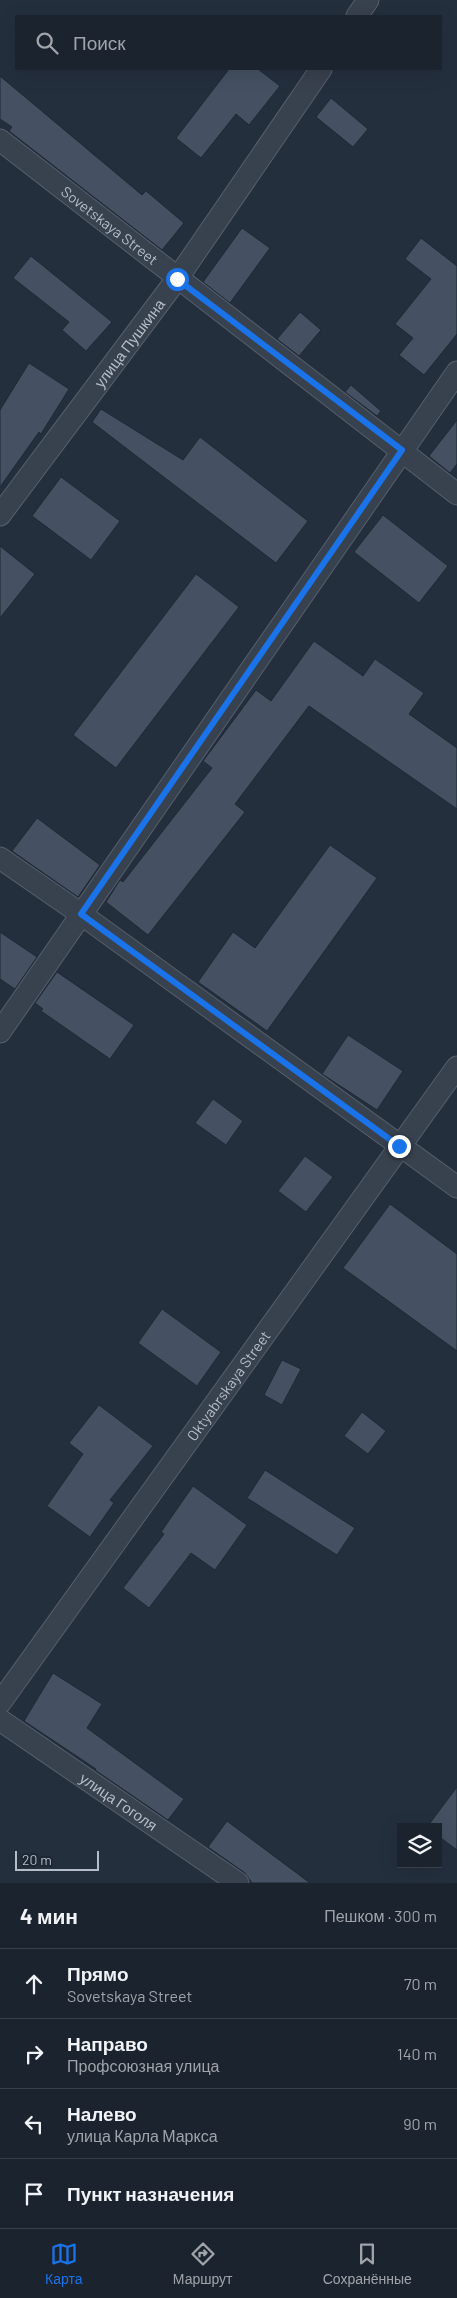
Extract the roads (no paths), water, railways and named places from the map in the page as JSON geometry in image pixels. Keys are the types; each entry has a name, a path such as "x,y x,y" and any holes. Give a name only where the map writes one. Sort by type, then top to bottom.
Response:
{"street":[{"path":"358,15 368,0"},
{"name":"улица Пушкина","path":"0,515 177,279 320,70"},
{"name":"Sovetskaya Street","path":"0,140 457,494"},
{"path":"0,1032 457,372"},
{"path":"0,858 81,914 457,1187"},
{"name":"Oktyabrskaya Street","path":"0,1703 457,1067"},
{"name":"улица Гоголя","path":"0,1720 238,1883"}]}
